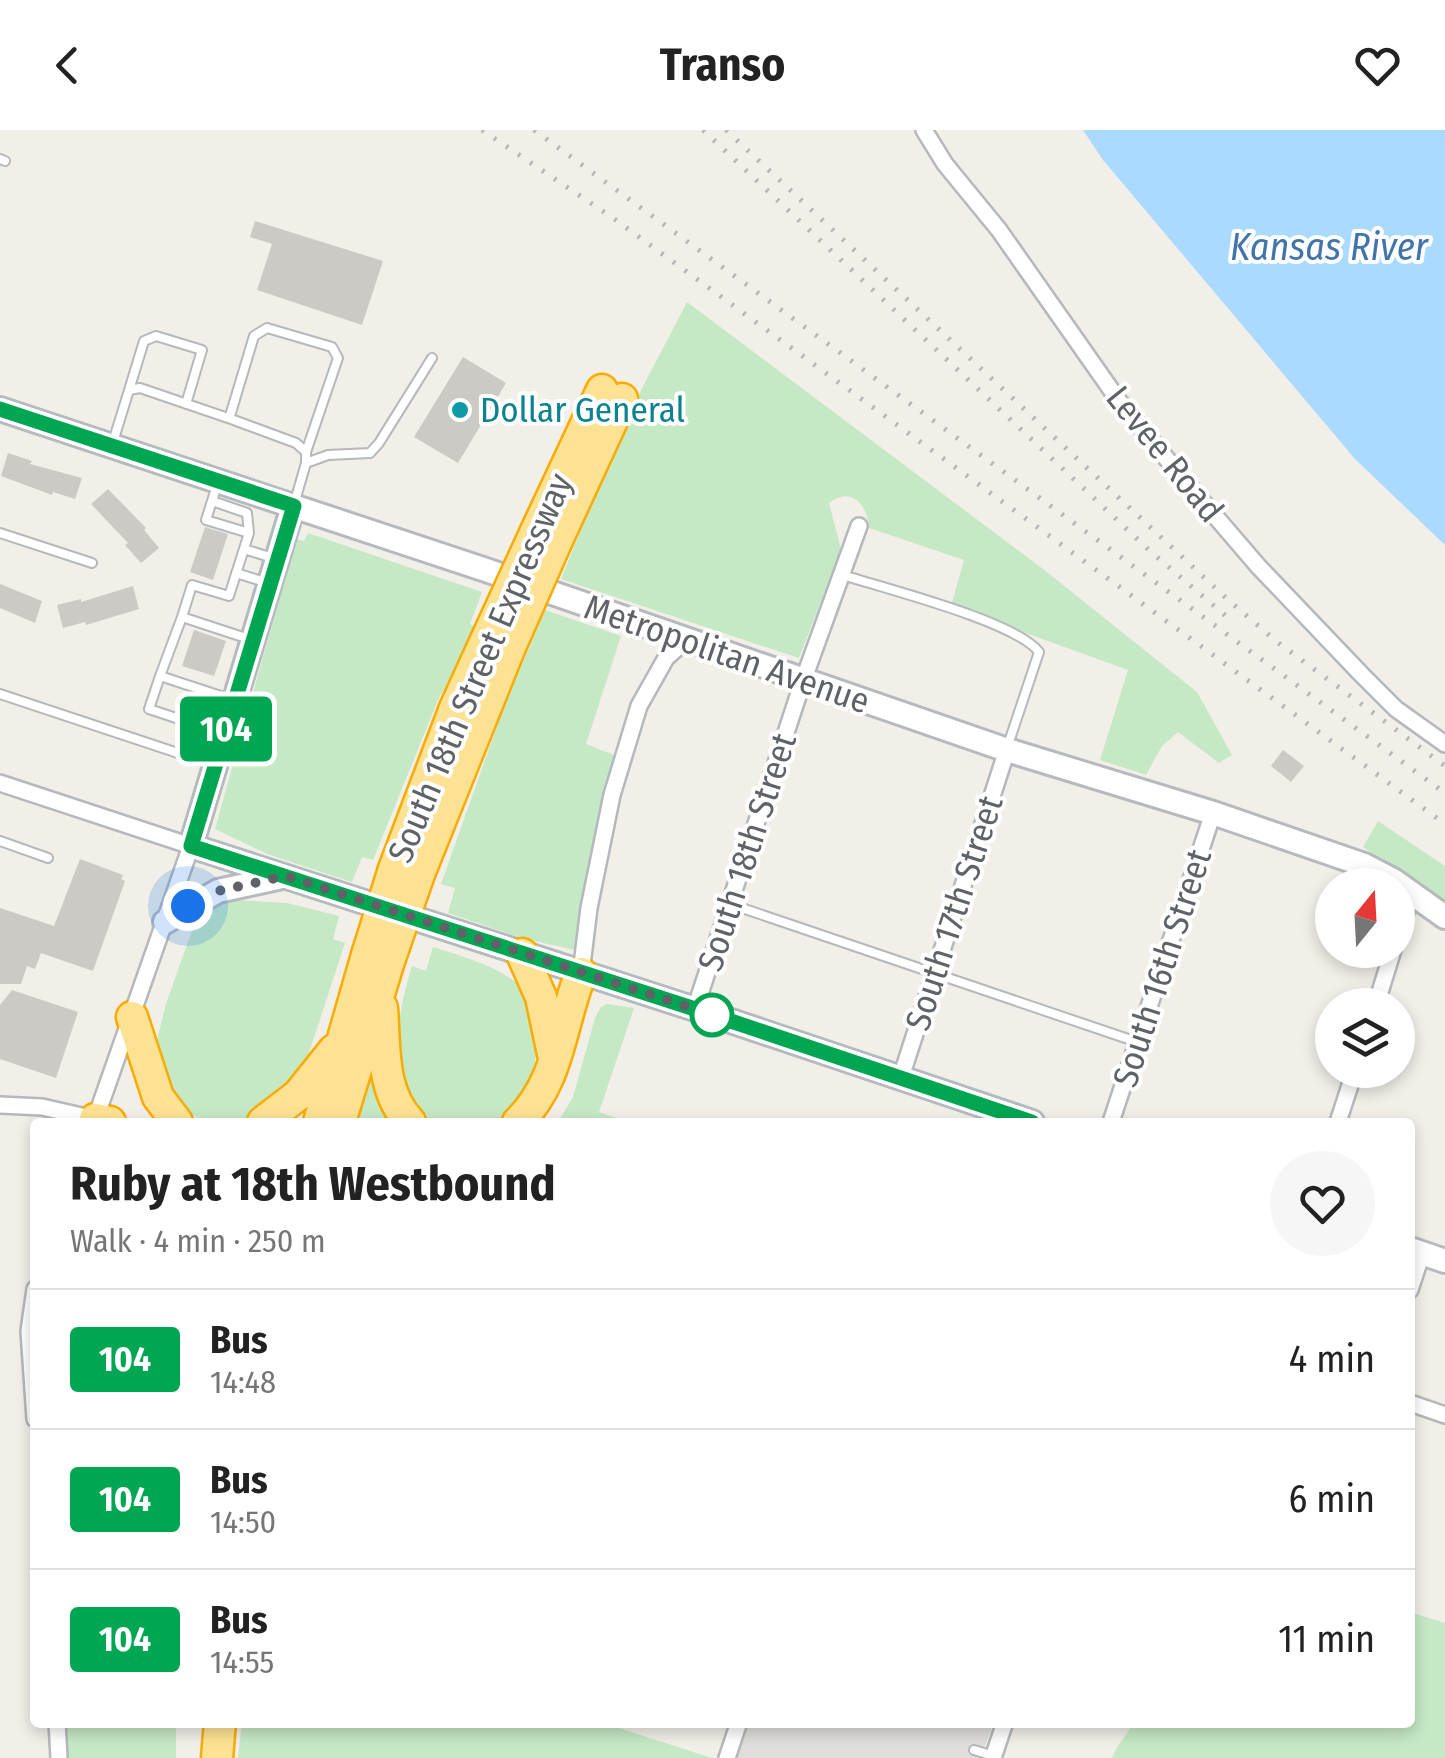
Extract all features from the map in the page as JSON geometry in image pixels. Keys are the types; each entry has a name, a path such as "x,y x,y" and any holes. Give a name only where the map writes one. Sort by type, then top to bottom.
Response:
{"highway":[{"name":"South 18th Street Expressway","path":"341,1118 406,872 456,708 498,643 612,394"},
{"path":"522,954 541,996 555,1066"},
{"name":"South 18th Street Expressway","path":"320,1118 342,1040 379,969"},
{"path":"379,969 386,1070 400,1112 406,1118"},
{"path":"521,1118 544,1092 555,1066 569,1002 580,973"},
{"path":"546,1118 563,1091 586,1008 580,973"},
{"path":"132,1017 158,1097 174,1118"},
{"path":"268,1118 298,1095 342,1040"},
{"path":"196,1758 198,1728"},
{"path":"217,1758 220,1728"}],"main road":[{"name":"Metropolitan Avenue","path":"0,410 112,446 215,491 294,506 1007,750 1213,813 1369,868"},
{"path":"294,506 191,846 1020,1118"},
{"path":"165,922 218,891 286,876"},
{"name":"Metropolitan Avenue","path":"1415,896 1445,917"},
{"path":"1416,1251 1445,1261"}],"street":[{"name":"Levee Road","path":"924,130 1118,402 1258,566 1396,709 1445,744"},
{"name":"South 18th Street","path":"695,1009 859,526"},
{"path":"580,973 612,795 639,706 666,658 686,640"},
{"name":"South 17th Street","path":"901,1077 1007,750"},
{"path":"0,782 191,846 101,1118"},
{"name":"South 16th Street","path":"1113,1118 1213,813"},
{"path":"1339,1118 1349,1088"},
{"path":"0,1104 42,1106 86,1118"},
{"path":"30,1319 30,1356"},
{"path":"1415,1405 1445,1415"},
{"path":"58,1728 60,1758"},
{"path":"727,1758 737,1728"},
{"path":"994,1757 1003,1728"}],"lane":[{"path":"232,420 257,332 267,328 332,347 338,358 306,452 294,506"},
{"path":"168,350 171,340"},
{"path":"112,446 144,341 171,340 202,350 186,404"},
{"path":"182,355 185,345"},
{"path":"306,463 328,455 370,453 432,358"},
{"path":"128,390 141,383 186,404 296,443 306,452"},
{"path":"205,691 194,724 149,708 192,584 229,596 244,550 249,533 247,513 215,491 206,520 249,533"},
{"path":"0,533 92,563"},
{"path":"244,550 277,560"},
{"path":"236,572 270,584"},
{"path":"843,576 1004,628 1031,642 1039,652 1007,750"},
{"path":"182,617 253,641"},
{"path":"160,676 235,700"},
{"path":"0,694 216,765"},
{"path":"196,716 227,725"},
{"path":"0,841 48,858"},
{"path":"730,904 1140,1042"},
{"path":"974,1750 994,1757"}],"shaded area":[{"path":"745,1728 991,1728 981,1758 736,1758"}],"green space":[{"path":"687,302 1043,569 1197,692 1232,755 1219,763 1178,732 1162,746 1146,775 1100,760 1128,670 951,606 964,560 869,528 866,512 852,497 829,503 841,549 799,658 561,579 623,425"},
{"path":"308,533 482,592 470,624 477,627 438,700 373,860 362,857 352,882 267,854 215,829 296,539 304,541"},
{"path":"545,610 621,636 586,744 614,755 575,950 525,939 448,913 455,888 441,884 501,715"},
{"path":"1378,821 1445,866 1445,905 1415,884 1415,868 1393,868 1363,847"},
{"path":"221,902 287,903 339,916 333,939 345,943 307,1059 294,1080 246,1118 199,1118 185,1112 161,1074 159,1059 158,1036 166,1004 197,916"},
{"path":"433,947 499,971 525,991 534,1017 535,1061 528,1087 505,1118 424,1118 414,1105 400,1067 399,1027 412,966 426,971"},
{"path":"607,1004 634,1008 599,1112 616,1118 560,1118 573,1097 601,1007"},
{"path":"372,1069 397,1118 357,1118"},
{"path":"1415,1614 1445,1623 1445,1758 1112,1758 1130,1728 1415,1728"},
{"path":"66,1728 176,1728 176,1758 68,1758"},
{"path":"241,1728 619,1728 712,1758 238,1758"}],"water":[{"name":"Kansas River","path":"1083,130 1445,130 1445,545 1355,459 1103,160"}],"building":[{"path":"255,221 383,261 362,325 257,290 272,244 250,237"},
{"name":"Dollar General","path":"463,357 506,383 458,463 414,437"},
{"path":"8,453 32,461 30,464 82,478 75,499 53,492 52,495 1,476"},
{"path":"108,489 146,528 159,548 141,563 125,545 128,543 91,504"},
{"path":"205,527 228,534 213,580 190,572"},
{"path":"0,584 42,601 35,623 0,608"},
{"path":"133,586 139,609 63,628 57,605"},
{"path":"194,630 226,641 214,676 182,666"},
{"path":"1283,750 1304,766 1291,782 1271,766"},
{"path":"80,859 123,875 121,879 125,881 93,971 41,953 35,969 27,966 21,984 0,984 0,908 54,926"},
{"path":"12,990 78,1012 56,1078 0,1059 0,1005"}],"railway":[{"path":"482,130 613,218 1445,824"},
{"path":"534,130 1445,793"},
{"path":"703,130 1150,551 1234,623"},
{"path":"726,130 1226,598 1276,641 1445,766"}],"bus line":[{"name":"104","path":"0,409 294,506 191,846 1020,1118"}],"place":[{"name":"Dollar General","path":"460,410"}],"route":[{"path":"188,906 218,891 286,876 729,1020 712,1015"}]}
